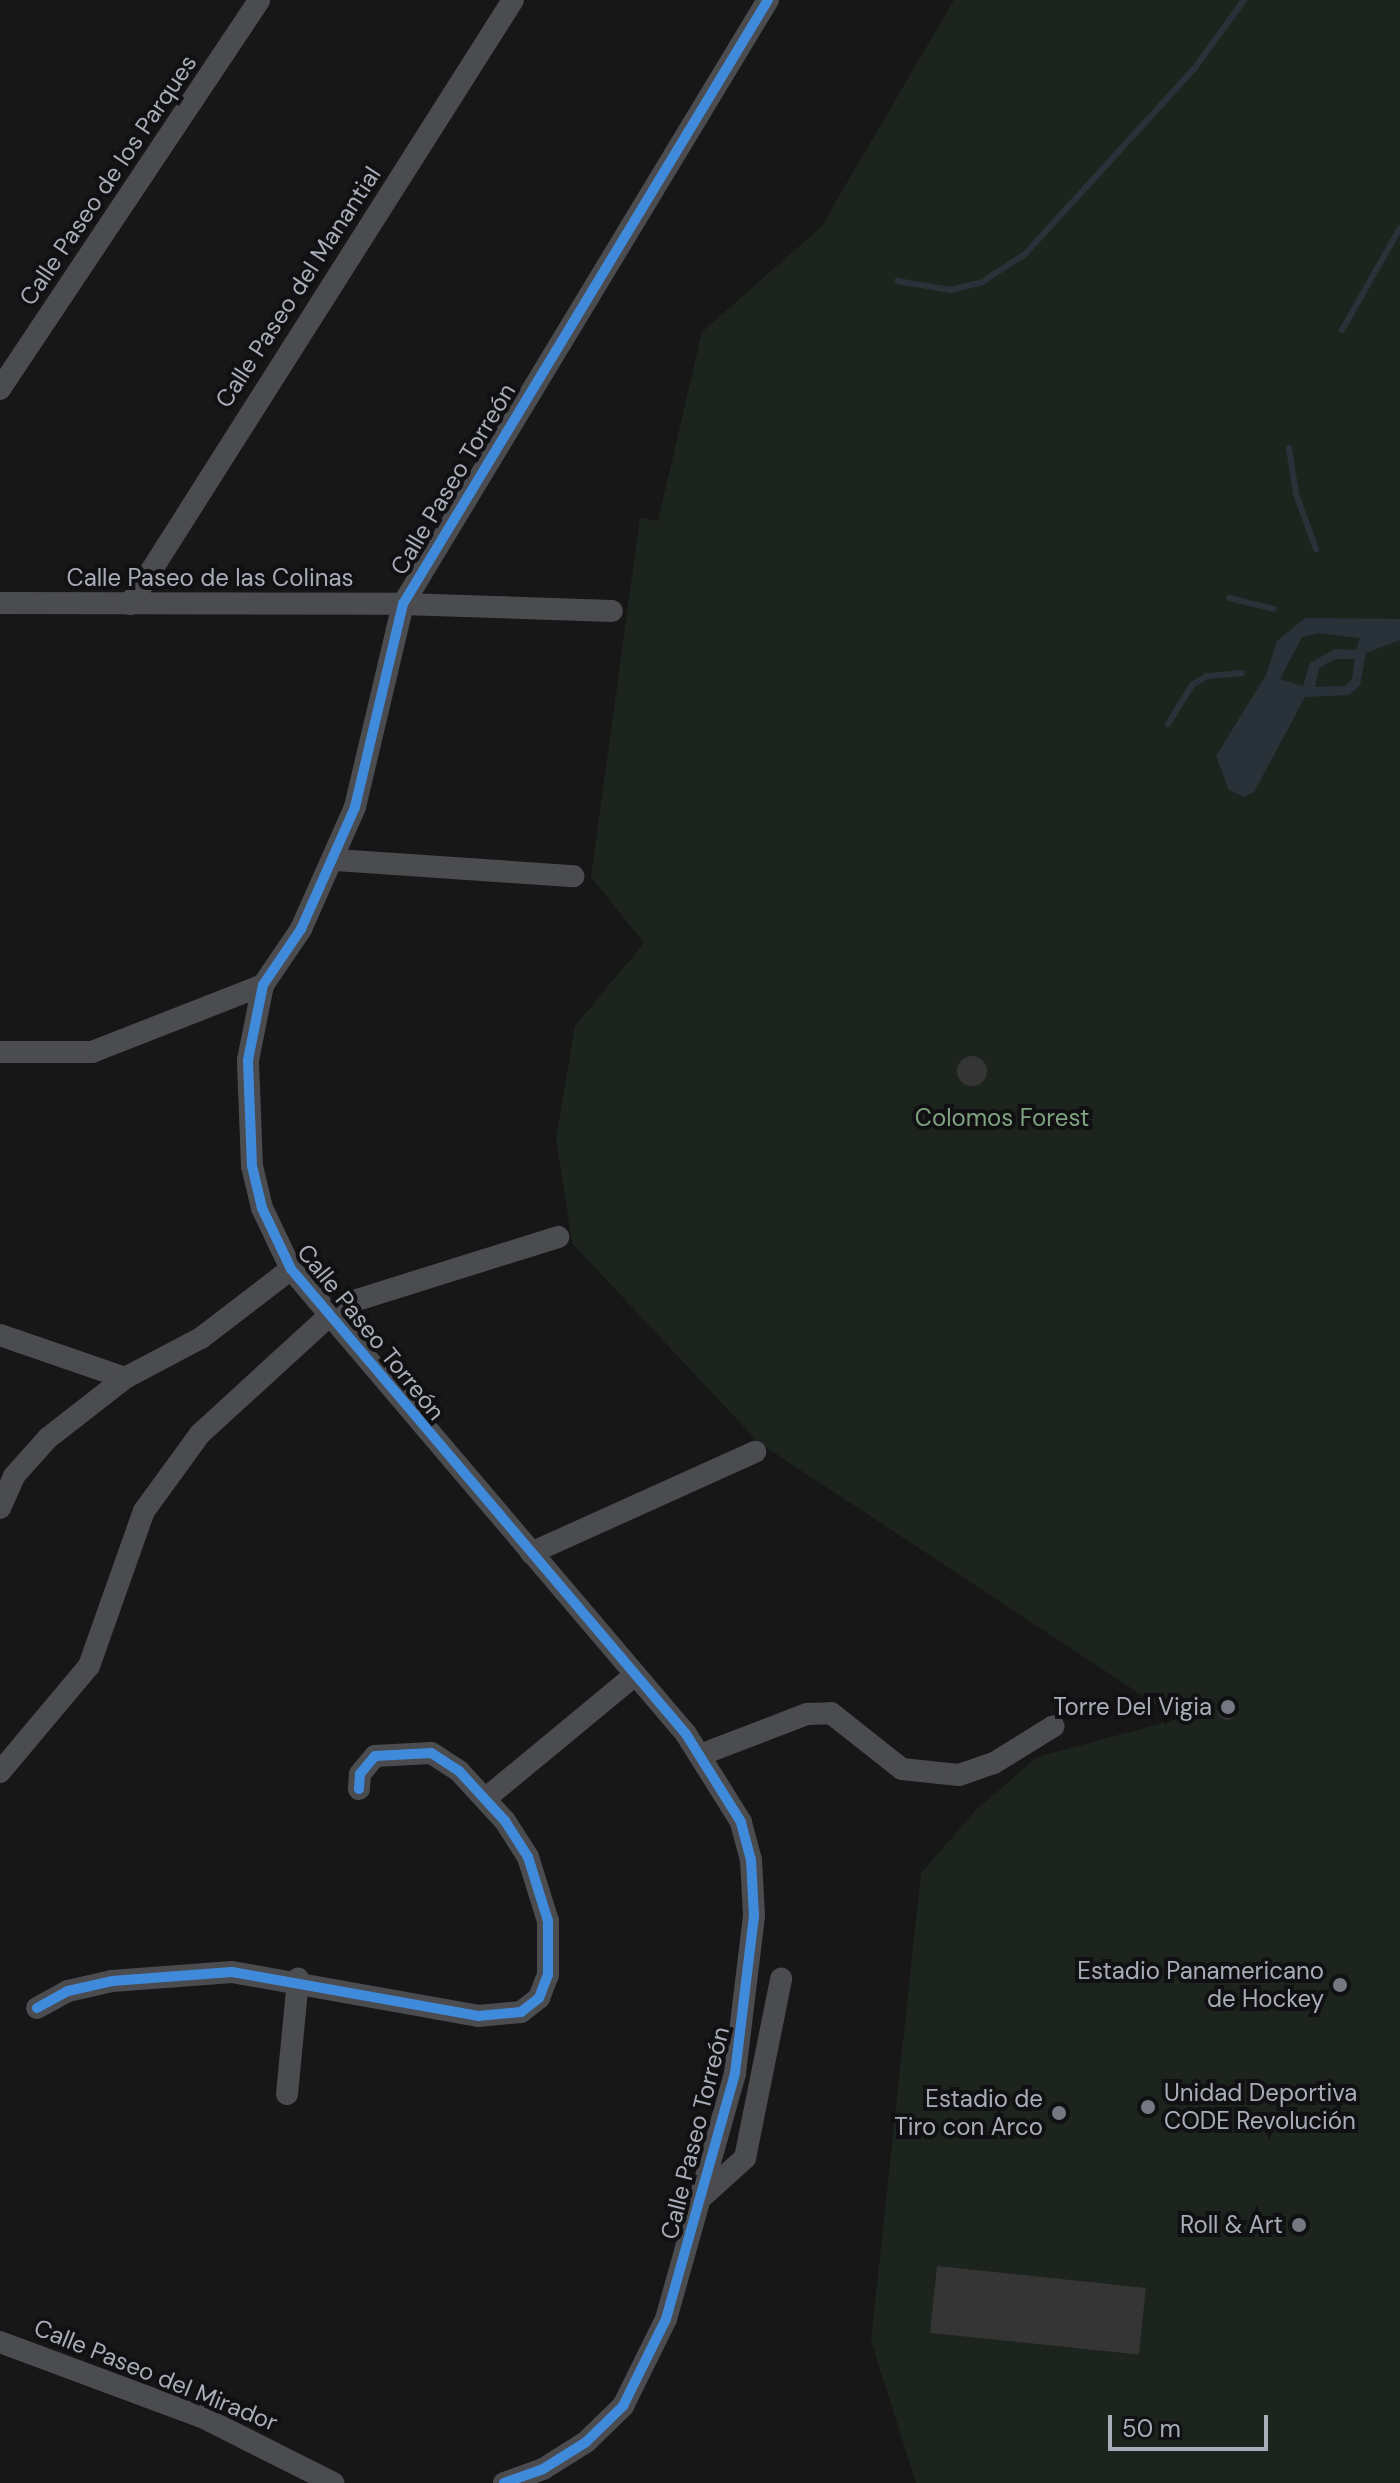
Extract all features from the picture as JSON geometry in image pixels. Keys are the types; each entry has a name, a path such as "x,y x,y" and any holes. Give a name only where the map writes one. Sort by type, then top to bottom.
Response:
{"street":[{"name":"Calle Paseo de los Parques","path":"0,389 259,0"},
{"name":"Calle Paseo del Manantial","path":"130,604 513,0"},
{"name":"Calle Paseo Torreón","path":"504,2483 543,2469 586,2442 623,2406 666,2319 703,2196 737,2059 754,1915 741,1822 700,1755 635,1675 291,1269 262,1208 247,1120 248,1060 263,985 336,860 355,807 403,604 768,0"},
{"name":"Calle Paseo de las Colinas","path":"0,603 403,604 612,611"},
{"path":"336,860 573,876"},
{"path":"0,1052 92,1052 263,985"},
{"path":"0,1772 89,1666 144,1511 177,1460 329,1316 357,1300 558,1237"},
{"path":"0,1508 14,1476 48,1438 125,1378 201,1338 291,1269"},
{"path":"0,1335 125,1378"},
{"path":"531,1553 755,1452"},
{"path":"485,1799 635,1675"},
{"path":"700,1755 807,1714 831,1713 902,1769 959,1775 994,1763 1054,1726"},
{"path":"37,2008 68,1991 162,1973 289,1978 478,2016 521,2012 539,1998 550,1950 542,1894 528,1857 485,1799 459,1771 419,1751 375,1756 360,1774 359,1789"},
{"path":"287,2094 289,1978"},
{"path":"703,2196 745,2158 781,1979"},
{"name":"Calle Paseo del Mirador","path":"0,2342 202,2417 333,2483"}],"green space":[{"name":"Colomos Forest","path":"954,0 1400,0 1400,2483 916,2483 871,2341 921,1873 976,1810 1037,1757 1178,1719 758,1442 572,1243 556,1138 575,1026 644,943 591,877 640,518 658,521 702,332 821,227"}],"shaded area":[{"path":"1305,618 1400,619 1400,640 1366,653 1360,685 1349,695 1305,697 1254,792 1244,797 1229,790 1216,756 1266,675 1277,641","holes":["1317,633 1360,638 1356,650 1335,649 1310,663 1303,686 1280,679 1302,637","1336,659 1355,659 1352,679 1345,686 1315,687 1319,668"]}],"building":[{"path":"972,1056 978,1057 986,1065 986,1077 978,1085 972,1086 966,1085 958,1077 957,1071 958,1065 966,1057"},
{"name":"Torre Del Vigia","path":"1227,1700 1234,1703 1237,1710 1234,1717 1227,1720 1220,1717 1217,1710 1220,1703"},
{"path":"937,2266 1146,2288 1139,2355 930,2333"}],"waterway":[{"path":"897,281 951,290 982,282 1025,254 1194,69 1244,0"},
{"path":"1342,330 1400,228"},
{"path":"1289,448 1296,494 1316,549"},
{"path":"1229,598 1274,609"},
{"path":"1168,724 1192,685 1207,676 1242,673"}],"cycle path":[{"path":"504,2483 543,2469 586,2442 623,2406 666,2319 735,2073 754,1915 751,1860 741,1822 686,1734 291,1269 262,1208 252,1166 248,1060 263,985 301,929 355,807 403,604 768,0"},
{"path":"37,2008 68,1991 112,1981 232,1972 478,2016 521,2012 539,1998 548,1975 548,1921 528,1857 505,1821 459,1771 431,1753 375,1756 360,1774 359,1789"}],"place":[{"name":"Torre Del Vigia","path":"1228,1707"},
{"name":"Estadio Panamericano de Hockey","path":"1340,1985"},
{"name":"Unidad Deportiva CODE Revolución","path":"1148,2107"},
{"name":"Estadio de Tiro con Arco","path":"1059,2113"},
{"name":"Roll & Art","path":"1299,2225"}]}
